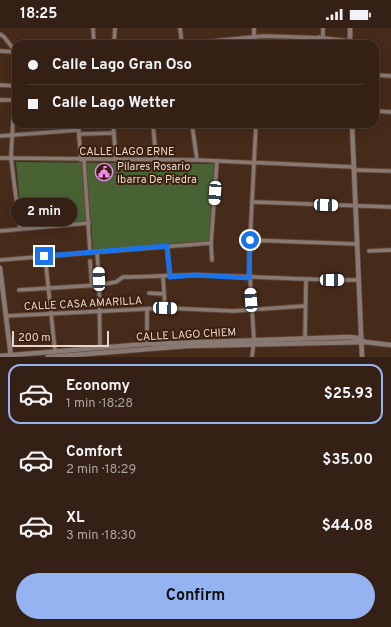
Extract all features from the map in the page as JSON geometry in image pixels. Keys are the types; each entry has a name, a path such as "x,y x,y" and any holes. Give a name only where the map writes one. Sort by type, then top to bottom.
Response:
{"street":[{"path":"93,28 94,40"},
{"path":"114,40 115,28"},
{"path":"180,28 182,40"},
{"path":"254,28 254,40"},
{"path":"320,40 323,28"},
{"path":"350,28 350,40"},
{"path":"0,34 12,48"},
{"path":"218,40 254,36 321,37 338,40"},
{"path":"0,51 12,52"},
{"path":"379,75 391,76"},
{"path":"0,86 12,86"},
{"path":"0,100 12,100"},
{"path":"379,111 391,112"},
{"path":"12,128 11,158 20,229"},
{"path":"78,128 89,223 90,252"},
{"path":"113,128 116,160"},
{"path":"153,128 156,160"},
{"path":"193,128 197,160"},
{"path":"252,357 254,342 249,278 256,128"},
{"path":"352,128 358,280 363,342 362,357"},
{"path":"0,136 79,132 114,133"},
{"name":"CALLE LAGO ERNE","path":"0,158 197,160 391,171"},
{"path":"212,260 211,243 216,161"},
{"path":"252,202 391,207"},
{"path":"0,231 89,223"},
{"path":"250,240 357,244"},
{"path":"0,260 211,243"},
{"path":"167,246 170,277"},
{"path":"369,251 391,250"},
{"path":"97,252 100,347"},
{"path":"44,256 49,288 55,351"},
{"path":"90,261 92,286"},
{"path":"0,268 11,356"},
{"path":"19,290 92,286 116,282 123,277 170,277 195,275 306,280 358,280"},
{"path":"163,277 165,308"},
{"path":"305,338 306,280"},
{"path":"149,293 164,294"},
{"name":"CALLE CASA AMARILLA","path":"6,316 147,308 252,310 305,306"},
{"path":"147,308 147,344"},
{"name":"CALLE LAGO CHIEM","path":"48,357 108,354 180,346 305,338 349,337 363,342"},
{"path":"363,342 391,345"},
{"name":"CALLE LAGO CHIEM","path":"0,356 147,344 363,342"}],"green space":[{"path":"16,162 216,164 211,242 93,251 91,221 22,228"}],"place":[{"name":"Pilares Rosario Ibarra De Piedra","path":"104,172"}],"route":[{"path":"44,256 167,246 170,277 195,275 249,278 250,240"}]}
